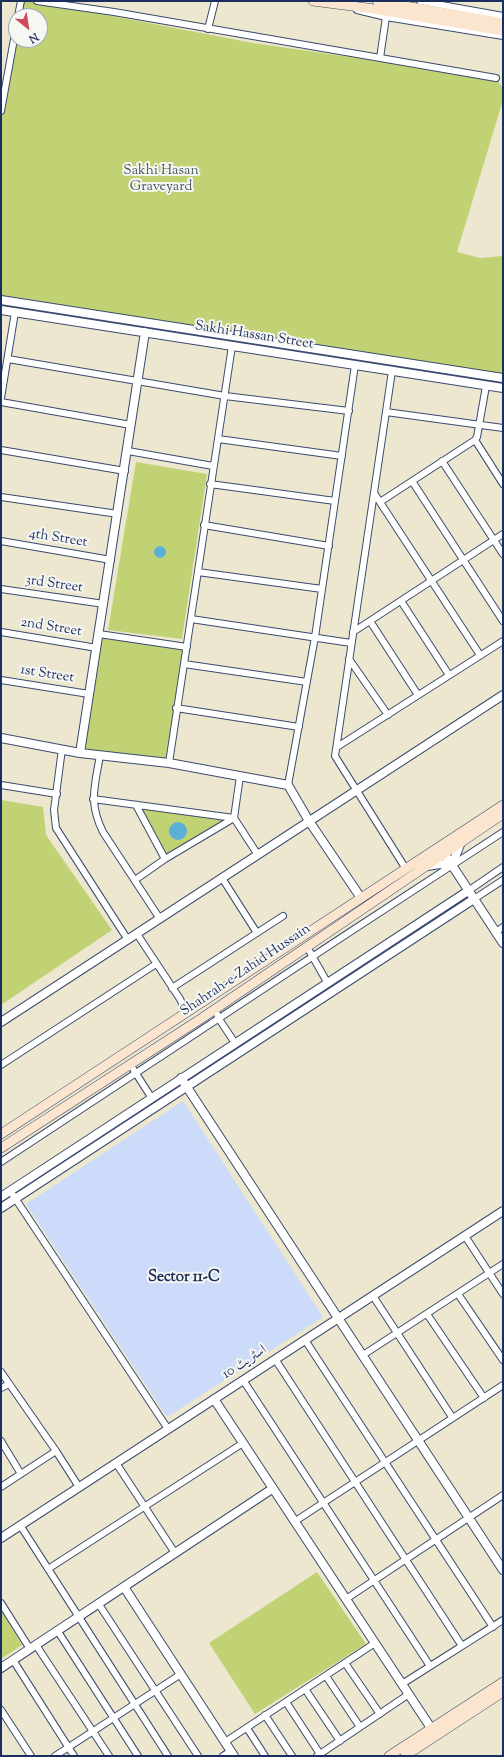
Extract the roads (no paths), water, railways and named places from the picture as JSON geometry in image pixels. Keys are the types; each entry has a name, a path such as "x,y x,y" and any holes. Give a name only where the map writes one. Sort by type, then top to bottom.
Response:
{"main road":[{"path":"313,1 351,5 503,31"},
{"path":"377,1 503,23"},
{"name":"Shahrah-e-Zahid Hussain","path":"1,1134 503,805"},
{"name":"Shahrah-e-Zahid Hussain","path":"1,1148 215,1009 310,951 425,866 503,814"},
{"path":"196,1006 202,1018"},
{"path":"389,1756 503,1682"},
{"path":"404,1756 503,1692"}],"street":[{"path":"37,1 496,78"},
{"path":"208,29 215,1"},
{"path":"420,1 446,3 503,16"},
{"path":"351,5 360,11 503,36"},
{"path":"380,58 386,16"},
{"path":"1,111 12,48"},
{"name":"Sakhi Hassan Street","path":"1,300 503,378"},
{"name":"Sakhi Hassan Street","path":"1,310 503,388"},
{"path":"1,398 15,312"},
{"path":"80,753 131,425 139,383 145,332"},
{"path":"169,763 176,708 187,647 210,484 232,346"},
{"path":"8,360 139,383 225,396 349,411"},
{"path":"355,365 315,637 288,785 309,821 361,898"},
{"path":"392,371 335,756 406,869"},
{"path":"380,502 475,440 477,437 486,386"},
{"path":"1,402 131,425"},
{"path":"386,412 503,428"},
{"path":"218,439 342,456"},
{"path":"475,440 503,484"},
{"path":"1,450 125,471"},
{"path":"128,451 213,466"},
{"path":"442,461 503,554"},
{"path":"412,481 503,621"},
{"path":"210,484 336,501"},
{"path":"374,493 480,655"},
{"path":"1,497 118,514"},
{"path":"204,525 329,546"},
{"path":"353,632 503,534"},
{"name":"4th Street","path":"1,541 111,560"},
{"path":"198,572 322,589"},
{"name":"3rd Street","path":"1,589 104,604"},
{"path":"400,601 449,675"},
{"path":"191,619 351,642"},
{"path":"370,621 418,695"},
{"name":"2nd Street","path":"1,632 97,648"},
{"path":"99,634 187,647"},
{"path":"337,747 503,641"},
{"path":"349,658 388,715"},
{"path":"184,664 307,682"},
{"name":"1st Street","path":"1,680 89,694"},
{"path":"1,1022 503,695"},
{"path":"176,708 299,727"},
{"path":"1,738 80,753 100,754 169,763 288,785"},
{"path":"62,749 54,810 56,828 128,940"},
{"path":"100,754 93,799 97,820 103,832 160,919"},
{"path":"240,776 234,818 258,855"},
{"path":"1,785 57,794"},
{"path":"93,799 234,818"},
{"path":"136,805 165,859"},
{"path":"135,880 165,859 234,818"},
{"path":"452,865 469,828"},
{"path":"1,1162 219,1019 310,951 452,865 503,832"},
{"path":"444,853 468,891 499,930 503,943"},
{"path":"396,876 425,866 440,864 452,865"},
{"path":"1,1196 503,867"},
{"path":"222,878 257,932"},
{"path":"1,1208 503,880"},
{"path":"172,988 283,916"},
{"path":"136,934 186,1012"},
{"path":"310,951 327,982"},
{"path":"1,1066 156,964"},
{"path":"215,1009 219,1019 235,1043"},
{"path":"130,1064 151,1097"},
{"path":"181,1078 503,1570"},
{"path":"10,1190 168,1429"},
{"name":"اسٹریٹ 10","path":"1,1538 503,1211"},
{"path":"465,1236 503,1294"},
{"path":"363,1356 503,1264"},
{"path":"458,1294 503,1360"},
{"path":"373,1296 452,1417"},
{"path":"427,1314 484,1398"},
{"path":"305,1340 493,1627"},
{"path":"275,1359 462,1646"},
{"path":"1,1372 79,1487"},
{"path":"243,1380 430,1666"},
{"path":"1,1388 9,1384"},
{"path":"294,1522 354,1481 503,1385"},
{"path":"214,1399 431,1728"},
{"path":"1,1441 22,1474"},
{"path":"48,1569 243,1443"},
{"path":"1,1487 56,1451"},
{"path":"116,1463 175,1553"},
{"path":"1,1668 272,1489"},
{"path":"346,1599 503,1495"},
{"path":"20,1525 168,1756"},
{"path":"124,1587 233,1753 223,1756"},
{"path":"1,1603 93,1731 109,1756"},
{"path":"98,1603 198,1756"},
{"path":"402,1684 503,1620"},
{"path":"57,1630 138,1756"},
{"path":"225,1742 376,1643"},
{"path":"13,1660 74,1756"},
{"path":"345,1663 380,1714"},
{"path":"55,1756 180,1674"},
{"path":"326,1676 360,1727"},
{"path":"306,1689 340,1741"},
{"path":"286,1702 319,1755 409,1694"},
{"path":"1,1710 31,1756"},
{"path":"265,1715 292,1756"},
{"path":"247,1728 265,1756"}],"water":[{"path":"160,546 164,548 166,552 164,556 160,558 156,556 154,552 156,548"},
{"path":"178,822 184,825 187,831 184,837 178,840 172,837 169,831 172,825"}],"district":[{"name":"Sector 11-C","path":"184,1278"}],"park label":[{"name":"Sakhi Hasan Graveyard","path":"161,180"}]}
